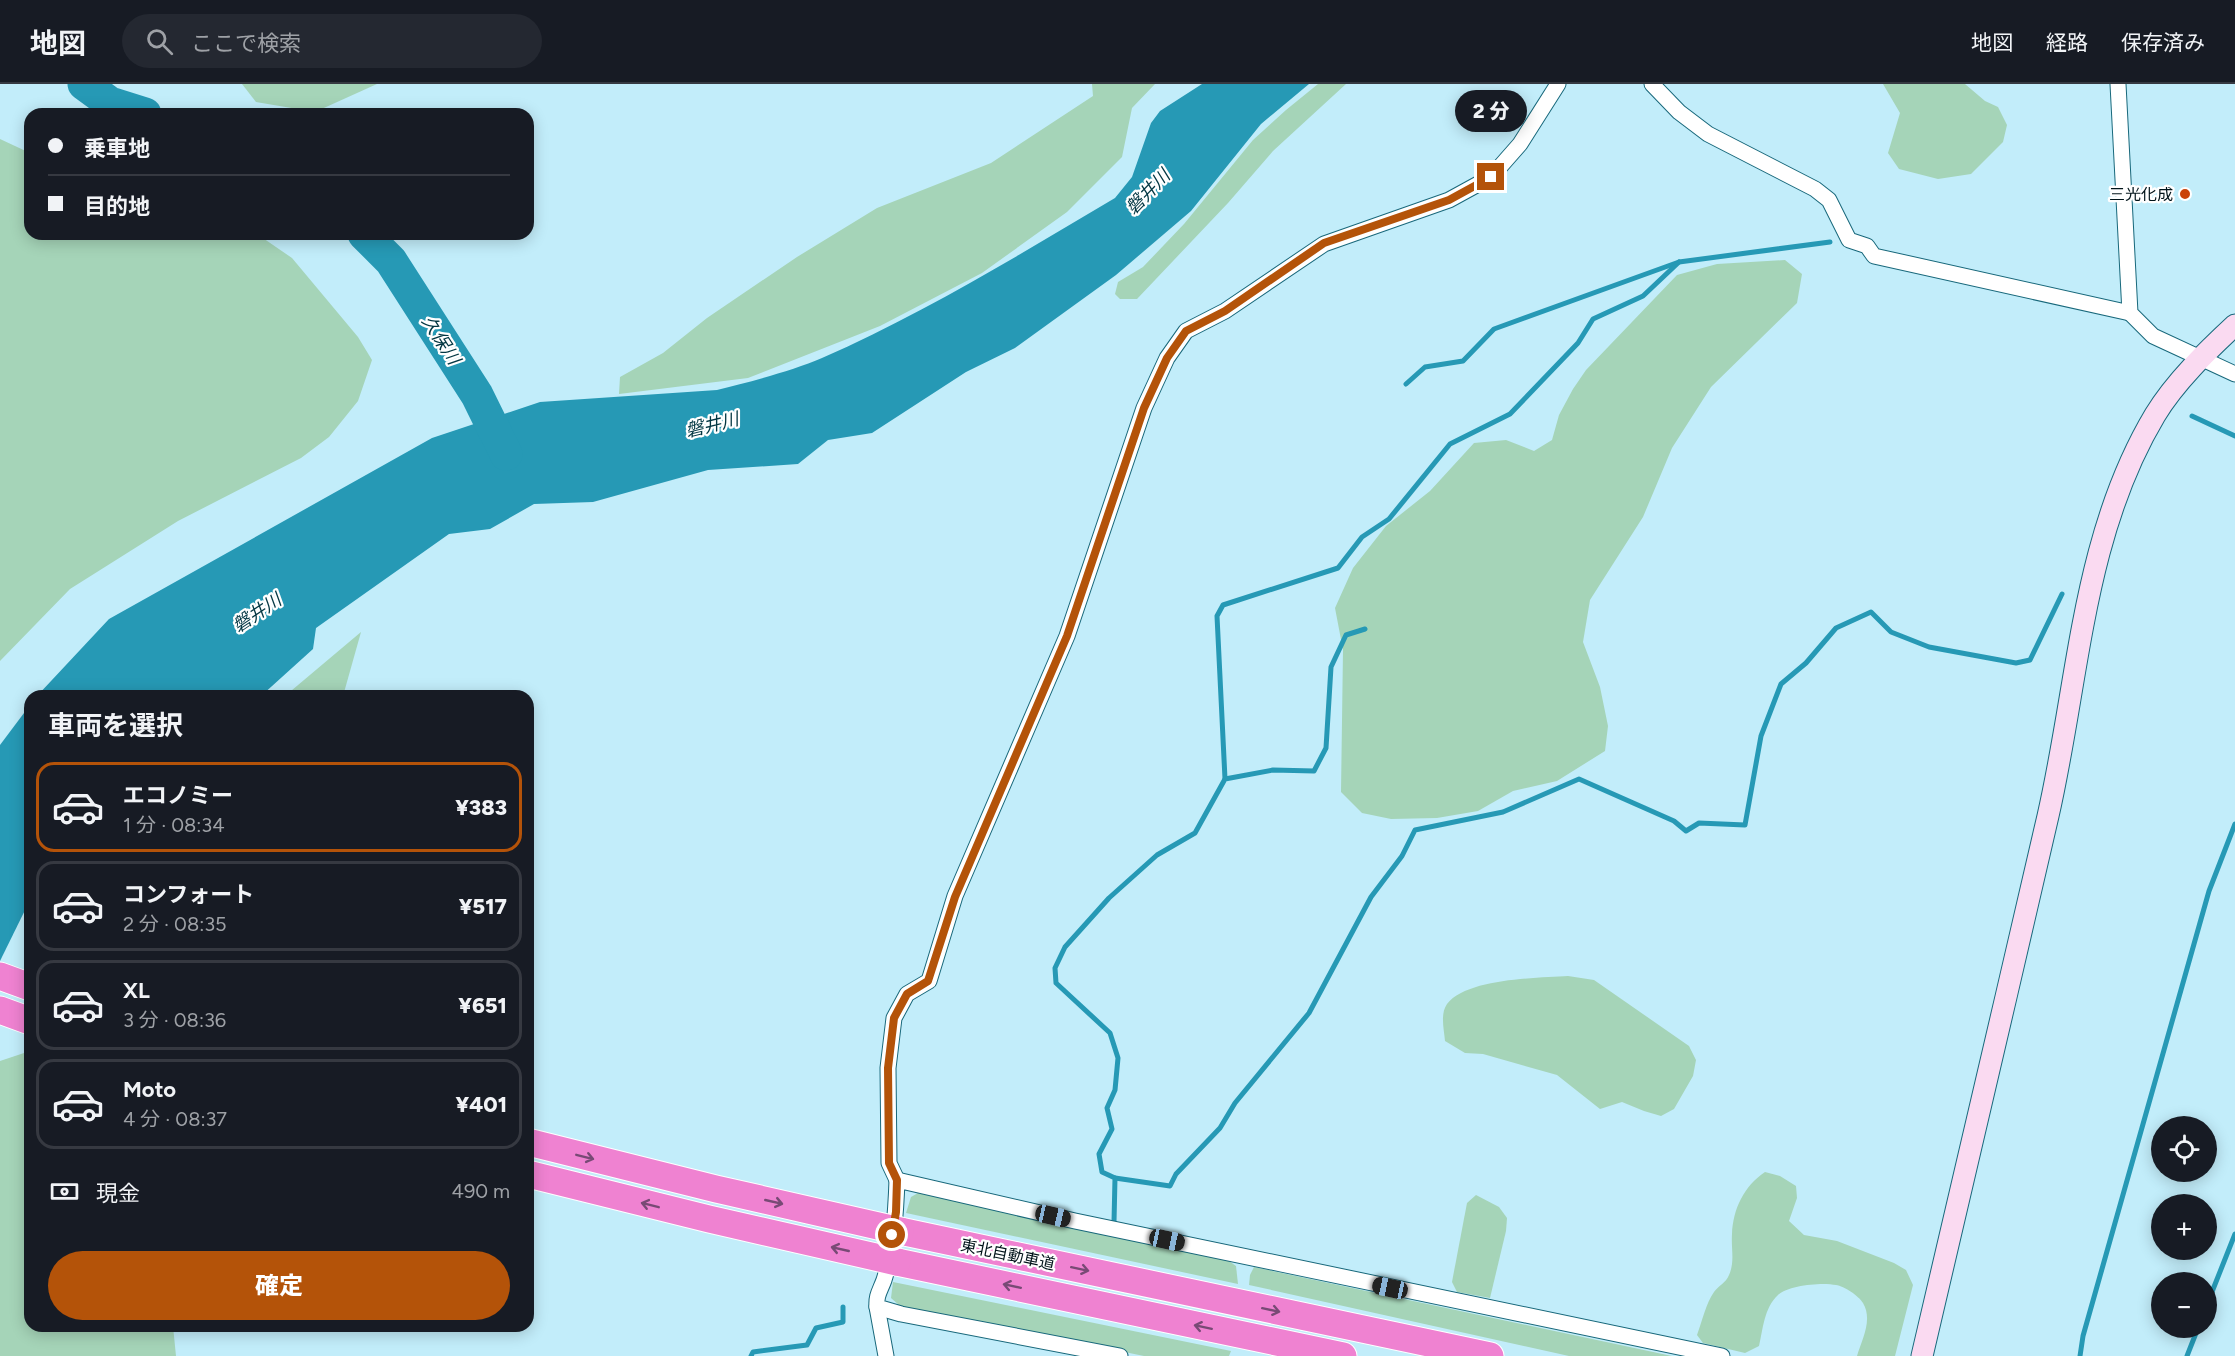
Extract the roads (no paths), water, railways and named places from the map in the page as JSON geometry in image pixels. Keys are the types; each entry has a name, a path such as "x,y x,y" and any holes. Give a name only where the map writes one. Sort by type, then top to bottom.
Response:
{"highway":[{"path":"0,976 24,985"},
{"path":"0,1010 24,1019"},
{"name":"東北自動車道","path":"534,1144 716,1189 900,1231 1490,1356"},
{"name":"東北自動車道","path":"534,1176 708,1219 897,1262 1343,1356"}],"street":[{"path":"876,1301 884,1281 896,1212 897,1180 889,1163 888,1068 894,1018 907,994 928,981 955,897 1067,636 1144,408 1167,358 1186,331 1225,311 1324,243 1449,200 1491,177 1520,144 1558,84"},
{"path":"1652,84 1679,112 1708,134 1815,189 1829,200 1849,240 1867,246 1874,256 2130,313 2153,336 2235,374"},
{"path":"2118,84 2130,313"},
{"path":"1922,1356 2049,810 2088,590 2108,521 2129,465 2156,414 2200,358 2235,325"},
{"path":"897,1180 1075,1221 1722,1356"},
{"path":"871,1276 886,1356"},
{"path":"876,1301 902,1314 1120,1356"}],"water":[{"name":"磐井川","path":"1202,84 1309,84 1261,124 1191,211 1116,275 1015,348 966,372 872,433 828,440 798,464 708,470 593,502 534,504 490,529 449,534 316,628 313,649 268,690 43,690 109,619 432,438 540,402 717,390 810,363 897,322 971,282 1115,198 1132,177 1151,123 1160,111"},
{"path":"24,713 24,912 0,961 0,745"}],"waterway":[{"name":"久保川","path":"84,84 110,103 126,108"},
{"name":"久保川","path":"370,240 391,261 477,395 506,454"},
{"path":"1406,384 1425,367 1463,361 1494,329 1679,262 1830,242"},
{"path":"1225,779 1217,616 1223,605 1338,568 1362,537 1389,519 1450,444 1510,414 1578,343 1593,319 1643,296 1679,262"},
{"path":"2192,416 2235,436"},
{"path":"1115,1178 1170,1186 1176,1174 1220,1128 1235,1103 1309,1013 1371,897 1402,856 1415,830 1503,812 1579,779 1674,821 1686,831 1699,823 1745,825 1761,736 1781,684 1806,663 1836,628 1871,612 1891,632 1929,647 2016,663 2030,660 2062,594"},
{"path":"1114,1222 1115,1178 1102,1172 1099,1154 1112,1129 1107,1108 1115,1090 1118,1058 1110,1033 1056,983 1055,968 1065,947 1109,898 1157,855 1195,833 1225,779 1273,770 1314,771 1326,748 1331,667 1346,635 1365,629"},
{"path":"2080,1356 2083,1336 2209,891 2235,824"},
{"path":"2217,1279 2235,1234"},
{"path":"751,1356 753,1352 807,1345 816,1328 843,1322 843,1307"},
{"path":"2187,1356 2194,1338"}],"place":[{"name":"三光化成","path":"2185,194"}]}
